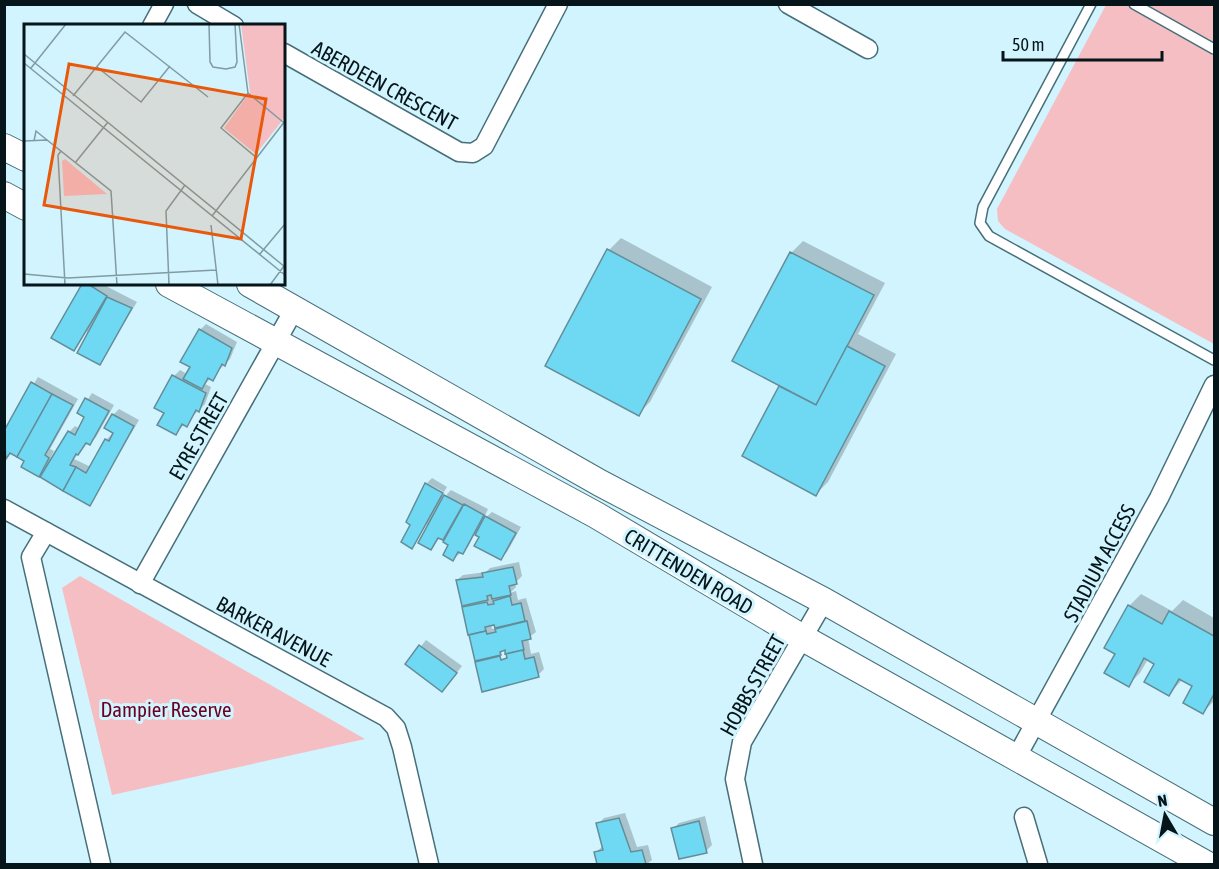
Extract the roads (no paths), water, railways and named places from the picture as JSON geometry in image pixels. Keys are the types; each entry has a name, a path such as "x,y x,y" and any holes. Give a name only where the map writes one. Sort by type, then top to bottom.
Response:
{"main road":[{"path":"4,147 24,157"},
{"path":"4,195 24,206"},
{"name":"CRITTENDEN ROAD","path":"171,285 596,515 803,638 1206,864"},
{"name":"CRITTENDEN ROAD","path":"252,285 600,483 824,601 1215,822"}],"street":[{"path":"153,24 164,4"},
{"path":"197,4 231,24"},
{"name":"ABERDEEN CRESCENT","path":"285,54 459,152 472,153 484,146 558,4"},
{"path":"788,4 868,49"},
{"name":"EYRE STREET","path":"140,584 295,308"},
{"name":"STADIUM ACCESS","path":"1016,758 1159,498 1215,385"},
{"name":"BARKER AVENUE","path":"4,509 386,717 396,728 402,747 429,864"},
{"path":"46,532 31,557 101,864"},
{"name":"HOBBS STREET","path":"753,864 735,779 742,742 824,601"},
{"path":"1024,817 1038,864"}],"lane":[{"path":"1091,4 983,207 980,223 989,236 1215,360"},
{"path":"1134,4 1215,49"}],"park label":[{"name":"Dampier Reserve","path":"166,709"}]}
